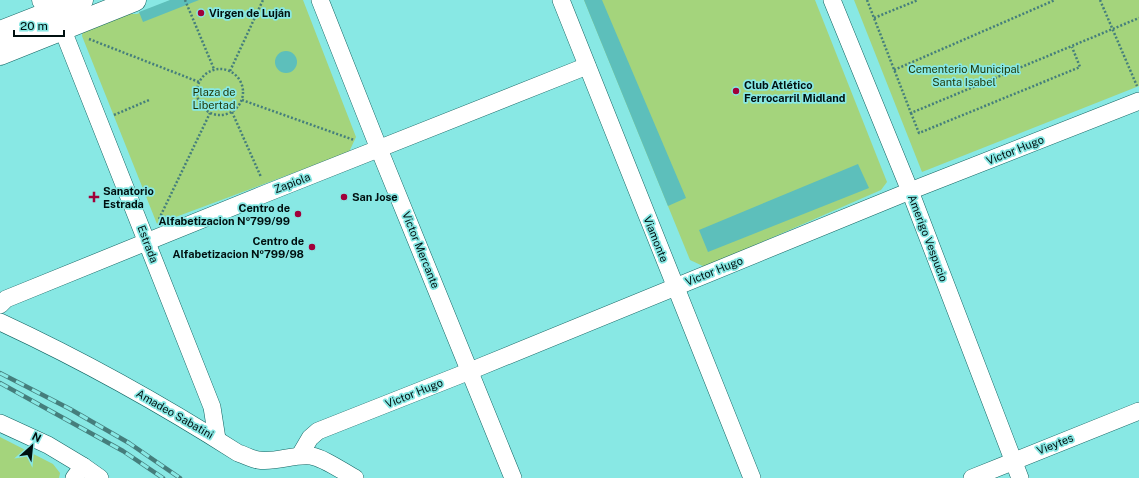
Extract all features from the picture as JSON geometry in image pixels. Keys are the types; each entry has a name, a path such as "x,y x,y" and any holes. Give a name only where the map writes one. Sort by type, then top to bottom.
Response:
{"main road":[{"path":"0,32 53,13 82,0"},
{"path":"0,54 53,13 135,0"}],"street":[{"name":"Victor Mercante","path":"320,0 513,478"},
{"name":"Viamonte","path":"561,0 752,478"},
{"name":"Amerigo Vespucio","path":"832,0 910,191 1020,478"},
{"name":"Estrada","path":"53,13 100,121 212,407 217,439"},
{"name":"Zapiola","path":"0,304 6,299 267,193 587,66"},
{"name":"Victor Hugo","path":"300,455 310,438 318,431 470,371 910,191 1139,101"},
{"name":"Amadeo Sabatini","path":"0,322 120,382 238,452 259,460 275,460 300,455 312,456 355,478"},
{"name":"Vieytes","path":"972,478 1139,411"},
{"path":"0,423 48,445 79,472 100,478"}],"path":[{"path":"185,0 214,69"},
{"path":"230,71 263,0"},
{"path":"866,0 919,133 1080,67 1072,46"},
{"path":"874,18 918,0"},
{"path":"894,70 1055,0"},
{"path":"1100,0 1139,91"},
{"path":"53,13 199,82"},
{"path":"911,113 1139,18"},
{"path":"219,68 230,71 239,78 242,85 242,100 232,112 217,115 210,113 204,109 199,102 197,95 199,82 205,74 214,69 219,68"},
{"path":"100,121 149,100"},
{"path":"242,100 379,149"},
{"path":"232,112 267,193"},
{"path":"148,242 210,113"}],"green space":[{"name":"Plaza de Libertad","path":"171,0 303,0 356,137 349,152 157,224 82,36 83,28 118,14 137,14"},
{"name":"Club Atlético Ferrocarril Midland","path":"584,0 815,0 887,182 881,190 705,267 690,260"},
{"name":"Cementerio Municipal Santa Isabel","path":"854,0 1139,0 1139,86 922,172"},
{"path":"0,437 53,464 60,473 59,478 0,478"}],"building":[{"path":"170,0 199,0 143,22 139,12"},
{"path":"584,0 602,0 686,198 668,206"},
{"path":"286,51 294,54 297,62 294,70 286,73 278,70 275,62 278,54"},
{"path":"858,164 869,188 708,252 699,230"}],"railway":[{"path":"0,373 70,409 129,443 180,478"},
{"path":"0,383 123,451 163,478"}],"place":[{"name":"Virgen de Luján","path":"201,13"},
{"name":"Club Atlético Ferrocarril Midland","path":"736,91"},
{"name":"Sanatorio Estrada","path":"94,197"},
{"name":"San Jose","path":"344,197"},
{"name":"Centro de Alfabetizacion Nº799/99","path":"298,214"},
{"name":"Centro de Alfabetizacion Nº799/98","path":"312,247"}]}
